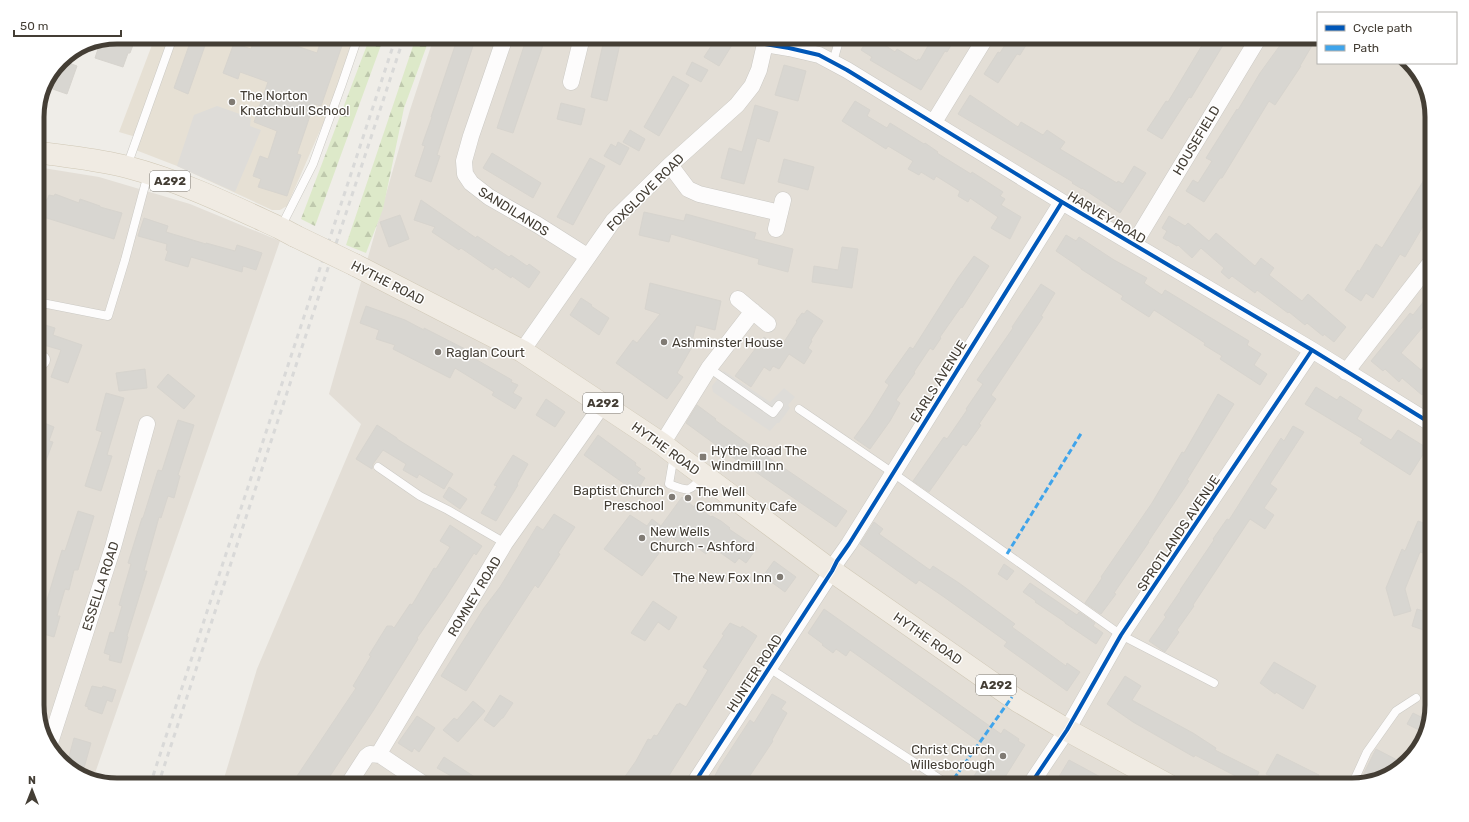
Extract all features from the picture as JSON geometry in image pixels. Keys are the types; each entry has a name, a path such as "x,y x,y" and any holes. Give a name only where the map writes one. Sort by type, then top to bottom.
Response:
{"main road":[{"name":"HYTHE ROAD","path":"44,153 126,167 182,184 288,232 522,351 668,449 832,571 1018,701 1153,778"}],"street":[{"name":"SANDILANDS","path":"503,44 464,161 465,174 471,183 489,196 587,256"},
{"path":"571,82 576,44"},
{"name":"FOXGLOVE ROAD","path":"522,351 587,256 613,221 670,165 737,105 752,86 759,70 764,44"},
{"name":"HARVEY ROAD","path":"775,44 819,55 847,70 934,122 1062,202 1312,350 1425,420"},
{"path":"934,122 982,44"},
{"name":"HOUSEFIELD","path":"1134,244 1255,44"},
{"path":"670,165 688,189 699,194 779,214"},
{"name":"EARLS AVENUE","path":"832,571 1062,202"},
{"path":"1346,372 1425,270"},
{"path":"738,299 768,324"},
{"path":"668,449 709,368 753,311"},
{"name":"SPROTLANDS AVENUE","path":"1035,778 1067,730 1121,635 1312,350"},
{"name":"ROMNEY ROAD","path":"378,755 505,543 603,404"},
{"name":"ESSELLA ROAD","path":"52,737 113,547 147,424"},
{"name":"HUNTER ROAD","path":"698,778 832,571"},
{"path":"352,778 366,757 370,754 380,755 414,778"}],"lane":[{"path":"126,167 170,44"},
{"path":"288,232 356,44"},
{"path":"833,62 838,44"},
{"path":"44,303 108,316 125,260 148,173"},
{"path":"709,368 773,413 779,405"},
{"path":"799,409 893,473 1121,635 1214,683"},
{"path":"378,467 420,496 448,510 505,543"},
{"path":"769,668 938,778"},
{"path":"1355,778 1367,752 1396,712 1416,698"}],"shaded area":[{"name":"The Norton Knatchbull School","path":"152,44 358,44 287,206 280,210 272,210 177,166 133,149 136,137 119,132"},
{"path":"432,44 1317,44 1317,64 1403,64 1410,73 1419,89 1424,103 1425,113 1425,705 1419,733 1410,749 1404,757 1380,772 1352,778 224,778 257,669 361,424 329,394 410,110"},
{"path":"217,106 251,118 250,126 261,130 235,192 177,166 194,115"},
{"path":"44,168 99,177 190,204 280,241 95,774 89,772 65,757 59,749 48,728 44,709"},
{"path":"724,371 770,402 784,388 795,397 788,405 790,408 779,423 777,423 770,431 713,392 712,386"}],"green space":[{"path":"367,44 381,44 315,226 301,219"},
{"path":"414,44 427,44 404,108 383,209 366,253 346,245"}],"building":[{"path":"113,44 133,44 123,67 95,58 99,46"},
{"path":"190,44 206,44 188,94 174,88"},
{"path":"234,44 251,49 253,44 291,44 317,53 320,44 343,44 321,106 314,104 297,154 301,155 287,196 258,187 261,179 253,176 260,156 268,159 277,131 254,122 268,82 240,72 238,79 223,73"},
{"path":"456,44 474,44 437,155 440,156 431,182 415,176 425,146 422,145"},
{"path":"525,44 543,45 513,133 497,128"},
{"path":"603,44 620,44 607,101 591,97"},
{"path":"712,44 733,44 719,66 704,57"},
{"path":"865,44 883,44 895,52 897,49 917,61 918,59 920,60 929,44 952,44 947,52 945,51 921,90 870,60 872,57 861,50"},
{"path":"1006,44 1027,44 1020,55 1017,54 998,83 984,74 998,52 1000,53"},
{"path":"1203,44 1224,44 1191,98 1189,97 1162,139 1147,130 1166,101 1168,102"},
{"path":"1281,44 1313,44 1301,66 1275,105 1269,101 1222,178 1220,178 1204,202 1186,191 1193,180 1198,183 1212,161 1206,158 1237,109 1238,110 1260,73"},
{"path":"692,62 708,70 701,82 686,74"},
{"path":"68,63 77,66 67,94 51,88 56,77"},
{"path":"784,65 806,71 798,101 775,95"},
{"path":"673,76 689,85 659,136 644,127"},
{"path":"970,95 1018,127 1021,122 1043,135 1047,130 1065,142 1060,149 1117,183 1118,181 1123,184 1134,166 1146,173 1120,213 1072,183 1073,182 958,114"},
{"path":"855,101 870,110 867,116 887,128 890,123 924,144 925,143 938,152 937,153 971,174 972,172 1003,192 1000,196 1005,199 1001,205 1021,217 1010,239 991,228 998,217 970,198 968,202 958,196 960,191 936,176 934,180 921,172 919,175 908,169 913,161 888,146 886,149 842,121"},
{"path":"561,103 585,109 581,125 557,119"},
{"path":"755,105 778,112 769,142 757,138 744,184 721,178 729,148 742,152"},
{"path":"630,130 645,139 639,151 623,142"},
{"path":"618,142 629,148 620,165 604,156 611,144 616,147"},
{"path":"492,153 541,183 533,198 483,168"},
{"path":"590,158 605,166 573,225 557,217"},
{"path":"784,159 814,167 808,190 778,182"},
{"path":"1425,178 1425,223 1405,257 1400,254 1373,298 1366,293 1361,301 1345,290 1358,270 1359,272 1376,244 1382,248"},
{"path":"55,194 79,203 80,199 100,207 122,213 114,239 44,217 44,199 47,200 49,195 54,196"},
{"path":"421,200 476,238 477,236 509,257 511,255 527,266 529,264 540,272 529,288 512,276 511,278 495,267 493,270 461,248 459,250 432,232 435,227 414,220"},
{"path":"644,212 684,221 686,214 756,233 754,239 793,249 788,272 758,264 759,259 671,234 669,242 639,235"},
{"path":"400,215 409,239 389,247 380,222"},
{"path":"1169,216 1185,226 1188,223 1209,241 1216,233 1255,266 1261,258 1274,268 1269,275 1302,301 1308,294 1346,327 1334,342 1324,334 1323,336 1307,323 1305,325 1257,290 1255,293 1232,276 1229,279 1221,272 1224,268 1201,248 1192,258 1178,245 1177,246 1163,238 1167,231 1162,228"},
{"path":"144,218 168,226 166,232 206,244 235,251 237,245 262,253 256,270 243,266 242,272 191,257 188,267 165,260 168,251 166,250 167,244 138,236"},
{"path":"1066,235 1076,241 1079,237 1114,260 1147,278 1144,283 1162,295 1165,290 1249,341 1247,345 1261,354 1254,365 1267,374 1260,385 1220,359 1222,356 1204,345 1205,343 1154,310 1149,317 1121,299 1123,296 1056,251"},
{"path":"842,247 858,249 852,288 812,282 814,266 838,270"},
{"path":"974,256 989,266 962,308 961,307 940,337 941,338 933,350 930,348 914,372 915,373 896,400 900,403 890,421 870,449 854,438 870,416 889,385 885,382 910,347 913,349 958,278"},
{"name":"Ashminster House","path":"650,283 721,301 715,330 696,325 692,347 677,373 683,377 667,399 616,363 633,340 637,343 660,314 645,309"},
{"path":"1041,284 1055,293 1041,316 1043,317 991,395 996,399 979,424 981,425 966,446 963,444 929,492 913,481 944,437 947,439 967,410 966,409 983,384 977,380"},
{"path":"581,298 609,318 599,335 570,315"},
{"path":"1425,300 1425,324 1401,353 1421,370 1424,366 1425,367 1425,394 1422,395 1402,378 1399,382 1385,369 1383,371 1371,361 1410,313 1413,315"},
{"path":"366,306 405,320 424,330 424,328 465,349 463,352 512,380 511,382 518,385 513,393 522,398 515,409 492,395 494,392 455,368 450,378 393,349 395,345 376,339 379,330 360,323"},
{"path":"807,310 823,321 811,340 812,341 808,348 812,351 804,364 789,354 779,369 773,366 770,371 764,367 751,387 735,376 764,337 780,348 797,322 796,321 802,313 804,314"},
{"path":"45,325 55,328 53,335 82,345 68,383 51,377 61,350 44,345"},
{"path":"145,369 147,388 119,391 116,373"},
{"path":"168,374 195,396 184,409 157,387"},
{"path":"1316,387 1337,400 1340,396 1362,410 1357,419 1391,440 1398,430 1425,447 1425,451 1410,475 1360,443 1363,439 1305,404"},
{"path":"106,393 124,398 107,455 112,456 101,491 85,486 102,432 96,430"},
{"path":"1218,394 1234,404 1187,480 1189,481 1114,593 1116,594 1101,614 1085,603 1152,503 1182,452 1184,453"},
{"path":"546,399 565,412 555,427 536,415"},
{"path":"697,405 765,456 847,511 836,527 750,468 749,469 686,423"},
{"path":"178,420 194,425 178,475 180,476 174,498 168,496 161,518 159,517 144,571 147,571 127,636 121,663 109,660 110,655 104,653 110,632 114,633 122,606 119,605 131,564 128,563 158,470 162,471"},
{"path":"44,423 54,427 49,441 53,442 44,465"},
{"path":"377,425 453,474 444,489 419,474 417,478 403,470 406,464 383,450 373,464 372,469 356,459"},
{"path":"1293,426 1304,432 1270,484 1277,489 1264,508 1274,515 1265,529 1250,519 1177,630 1179,632 1165,652 1149,641 1166,617 1164,615 1214,540 1213,539 1227,519 1229,520 1281,438 1284,441"},
{"path":"598,435 636,463 635,465 641,469 637,473 645,478 636,492 584,455"},
{"path":"513,455 528,464 517,484 518,485 496,521 481,513 497,486 494,485"},
{"path":"449,487 467,499 460,509 443,497"},
{"path":"682,497 694,507 695,505 711,517 712,516 721,521 730,528 729,529 757,548 746,563 739,558 735,563 715,549 710,548 706,554 685,539 681,544 671,537 642,576 604,549 630,515 647,526 652,519 661,526"},
{"path":"78,511 94,516 78,570 74,570 69,590 65,589 57,616 60,616 54,637 44,634 44,610 62,550 65,551"},
{"path":"554,514 575,527 538,588 535,585 466,691 441,676 484,608 500,587 537,526 543,530"},
{"path":"1418,521 1425,524 1425,549 1423,553 1420,552 1405,589 1411,611 1394,616 1386,588 1402,549 1405,551"},
{"path":"874,522 883,529 879,534 930,570 933,566 959,583 1015,624 1012,627 1066,666 1067,663 1080,672 1067,691 1004,646 1007,642 944,597 919,580 916,584 860,544"},
{"path":"450,525 482,546 476,555 474,553 417,638 418,639 373,711 329,778 296,778 356,688 353,686 371,656 369,655 387,626 392,626 394,628 410,604 412,605 434,568 436,569 450,547 440,541"},
{"name":"The New Fox Inn","path":"774,561 796,577 785,592 763,576"},
{"path":"1004,564 1014,571 1007,580 998,574"},
{"path":"1030,583 1077,615 1079,612 1095,623 1093,626 1103,633 1096,644 1023,592"},
{"path":"653,601 677,617 669,630 658,622 645,641 631,633"},
{"path":"824,609 1001,734 1004,729 1025,745 1004,778 973,778 991,750 850,650 846,656 836,649 833,653 808,633"},
{"path":"1417,609 1425,612 1425,631 1412,626"},
{"path":"730,623 741,628 742,626 757,636 667,778 624,778 636,761 648,739 651,740 654,735 657,736 677,704 679,705 679,703 686,707 708,670 703,667 724,635 722,634"},
{"path":"1274,662 1316,686 1303,709 1276,692 1275,694 1260,683"},
{"path":"1125,676 1141,686 1132,700 1193,733 1216,748 1215,750 1259,772 1256,778 1239,778 1195,755 1194,757 1133,722 1107,704"},
{"path":"92,686 102,688 103,686 116,690 112,702 107,700 102,714 88,709 88,707 85,706"},
{"path":"772,694 786,702 781,709 787,713 772,740 773,741 749,778 714,778 750,720 754,723"},
{"path":"500,695 513,703 503,718 494,727 484,720"},
{"path":"473,701 485,711 458,742 443,730 454,718 457,720"},
{"path":"1413,713 1423,718 1419,730 1407,724"},
{"path":"417,716 435,728 419,752 414,748 412,752 398,743"},
{"path":"74,738 91,743 84,768 79,767 68,759"},
{"path":"1376,749 1399,761 1380,772 1362,777"},
{"path":"1277,754 1319,775 1318,778 1274,778 1266,774"},
{"path":"444,757 476,778 455,778 437,768"},
{"path":"1069,760 1102,778 1058,778"}],"railway":[{"path":"152,778 394,44"},
{"path":"160,778 402,44"}],"marked path":[{"path":"1007,554 1082,432"},
{"path":"954,778 1012,697"}],"cycle path":[{"path":"765,44 819,55 847,70 1062,202 1312,350 1425,420"},
{"path":"698,778 832,571 1062,202"},
{"path":"1035,778 1067,730 1121,635 1312,350"}],"place":[{"name":"The Norton Knatchbull School","path":"232,102"},
{"name":"Ashminster House","path":"664,342"},
{"name":"Raglan Court","path":"438,352"},
{"name":"Hythe Road The Windmill Inn","path":"703,457"},
{"name":"Baptist Church Preschool","path":"672,497"},
{"name":"The Well Community Cafe","path":"688,498"},
{"name":"New Wells Church - Ashford","path":"642,538"},
{"name":"The New Fox Inn","path":"780,577"},
{"name":"Christ Church Willesborough","path":"1003,756"}]}
